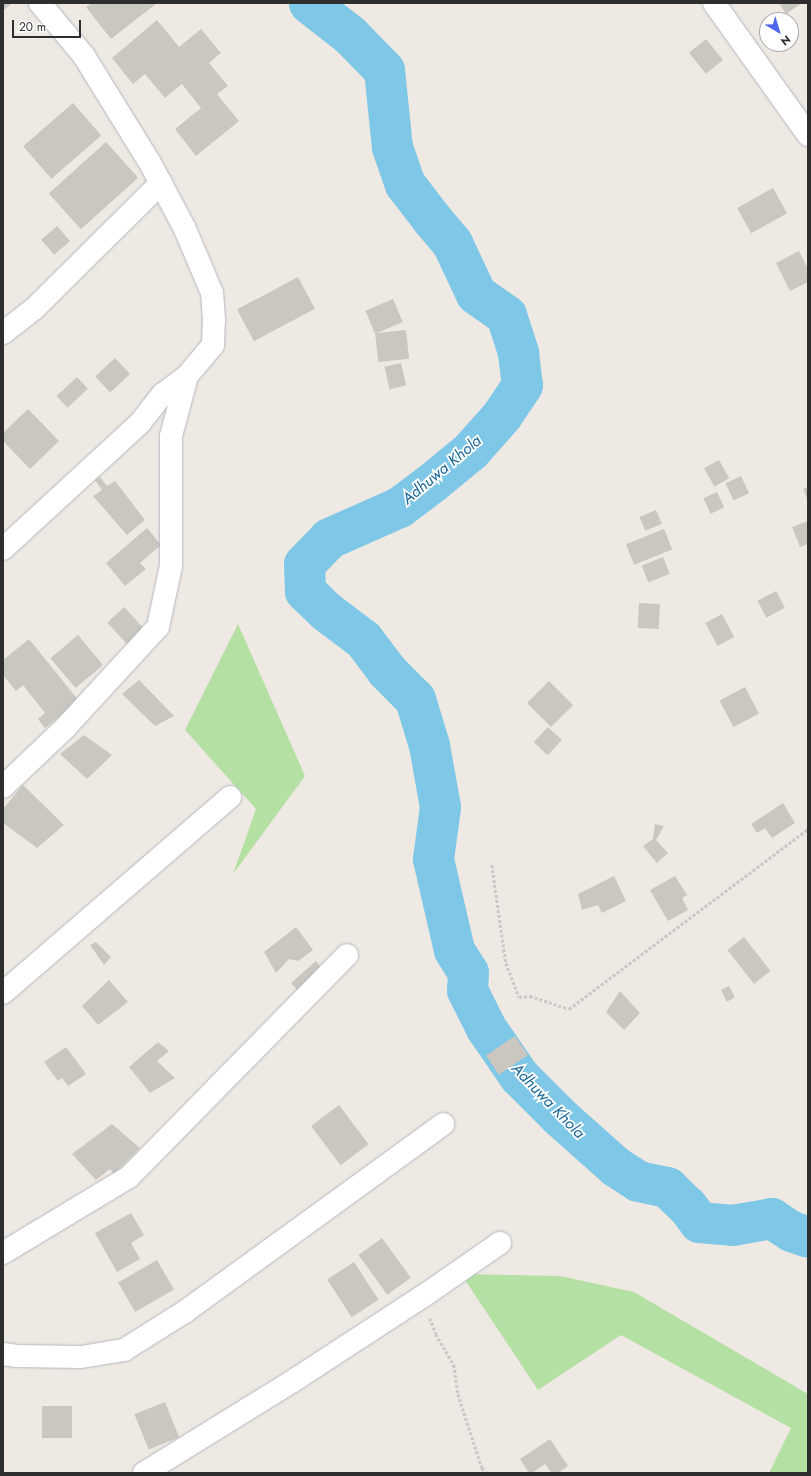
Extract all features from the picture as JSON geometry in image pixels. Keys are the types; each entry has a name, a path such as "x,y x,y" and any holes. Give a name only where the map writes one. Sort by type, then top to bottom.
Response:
{"street":[{"path":"3,549 140,423 163,394 187,376 213,345 214,320 212,292 186,229 161,183 84,56 40,3"},
{"path":"714,3 808,135"},
{"path":"3,333 34,309 161,183"},
{"path":"3,787 65,728 158,627 171,566 172,436 187,376"},
{"path":"3,994 230,797"},
{"path":"3,1253 129,1177 347,956"},
{"path":"3,1354 17,1356 81,1357 124,1350 186,1312 443,1124"},
{"path":"144,1473 296,1379 422,1297 500,1242"}],"path":[{"path":"492,865 506,963 519,997 530,996 569,1009 808,829"},
{"path":"422,1297 436,1334 454,1365 458,1394 482,1468 487,1473"}],"green space":[{"path":"238,624 305,776 233,874 256,809 185,730"},
{"path":"461,1274 560,1276 634,1292 808,1394 808,1473 769,1473 791,1428 621,1335 538,1390"}],"building":[{"path":"3,3 12,3 3,11"},
{"path":"92,3 157,3 111,39 86,7"},
{"path":"779,3 802,3 789,12 785,12"},
{"path":"157,20 179,47 201,29 221,53 209,63 228,86 217,94 239,121 196,156 175,129 201,108 182,84 165,98 145,74 133,84 112,58"},
{"path":"706,39 723,60 706,74 689,53"},
{"path":"73,103 101,135 51,179 23,146"},
{"path":"106,142 138,178 81,229 49,194"},
{"path":"773,188 787,213 751,233 737,208"},
{"path":"57,226 70,241 54,255 41,240"},
{"path":"799,251 808,269 808,282 790,291 776,263"},
{"path":"298,277 315,309 254,341 237,309"},
{"path":"393,299 403,322 375,334 365,311"},
{"path":"406,330 409,359 378,362 375,333"},
{"path":"115,358 130,374 110,393 95,376"},
{"path":"401,363 406,385 390,389 384,367"},
{"path":"77,377 88,389 67,408 57,396"},
{"path":"28,409 59,441 30,469 3,441 3,433"},
{"path":"719,460 729,478 714,487 704,468"},
{"path":"741,476 749,493 734,500 726,483"},
{"path":"100,477 107,486 115,481 145,520 127,535 93,496 102,490 95,480"},
{"path":"808,487 808,501 803,489"},
{"path":"717,492 724,507 711,514 703,498"},
{"path":"656,510 662,524 645,531 639,517"},
{"path":"808,521 808,544 800,547 792,527"},
{"path":"147,528 161,545 140,563 146,569 125,586 106,563"},
{"path":"664,529 672,549 634,565 626,544"},
{"path":"663,557 670,574 648,582 642,566"},
{"path":"776,591 785,608 766,618 757,601"},
{"path":"639,603 660,604 659,629 638,628"},
{"path":"124,607 147,631 130,647 107,623"},
{"path":"722,614 734,637 717,646 705,623"},
{"path":"78,635 103,665 75,688 50,658"},
{"path":"29,639 79,701 45,728 38,719 45,713 23,685 16,691 3,675 3,660"},
{"path":"139,680 174,716 155,726 122,694"},
{"path":"549,681 573,705 551,727 527,703"},
{"path":"745,687 759,713 733,727 719,701"},
{"path":"548,727 562,740 548,755 534,742"},
{"path":"84,735 112,755 87,779 60,754"},
{"path":"23,785 64,825 37,848 3,823 3,809"},
{"path":"783,803 795,823 772,838 765,828 757,833 751,824"},
{"path":"655,824 664,826 656,840 668,853 657,863 643,846 653,839"},
{"path":"614,876 626,901 602,913 598,905 582,910 578,894"},
{"path":"675,876 687,895 682,898 688,910 668,921 650,890"},
{"path":"296,927 313,950 298,961 289,959 276,973 264,952"},
{"path":"744,937 770,971 754,984 727,950"},
{"path":"96,942 111,957 104,965 90,945"},
{"path":"316,961 327,977 305,999 291,983"},
{"path":"109,980 128,1002 98,1025 82,1006"},
{"path":"729,986 735,998 727,1002 721,990"},
{"path":"620,991 640,1013 624,1030 606,1012"},
{"path":"515,1036 528,1055 499,1075 486,1056"},
{"path":"158,1042 169,1051 157,1061 175,1078 150,1093 129,1067"},
{"path":"66,1047 86,1074 68,1086 62,1078 58,1081 44,1062"},
{"path":"339,1105 368,1144 341,1165 311,1126"},
{"path":"112,1124 140,1148 114,1174 110,1169 96,1180 72,1154"},
{"path":"131,1213 144,1235 131,1243 140,1259 117,1272 95,1233"},
{"path":"382,1238 411,1278 387,1295 359,1255"},
{"path":"157,1260 174,1289 135,1312 118,1282"},
{"path":"354,1262 379,1300 352,1317 327,1279"},
{"path":"165,1402 179,1437 149,1450 134,1414"},
{"path":"42,1406 72,1406 72,1438 42,1438"},
{"path":"550,1439 568,1466 558,1473 552,1473 545,1464 532,1473 529,1473 520,1459"}],"waterway":[{"name":"Adhuwa Khola","path":"309,3 350,35 384,70 392,147 405,184 452,243 476,294 506,315 518,353 522,385 502,415 470,451 431,483 399,507 329,538 304,564 305,591 327,612 363,639 386,670 415,699 429,745 440,807 433,859 454,950 468,972 467,990 486,1028 519,1076 560,1117 615,1166 638,1181 667,1187 687,1206 699,1222 732,1225 771,1218 791,1231 808,1237"}]}
